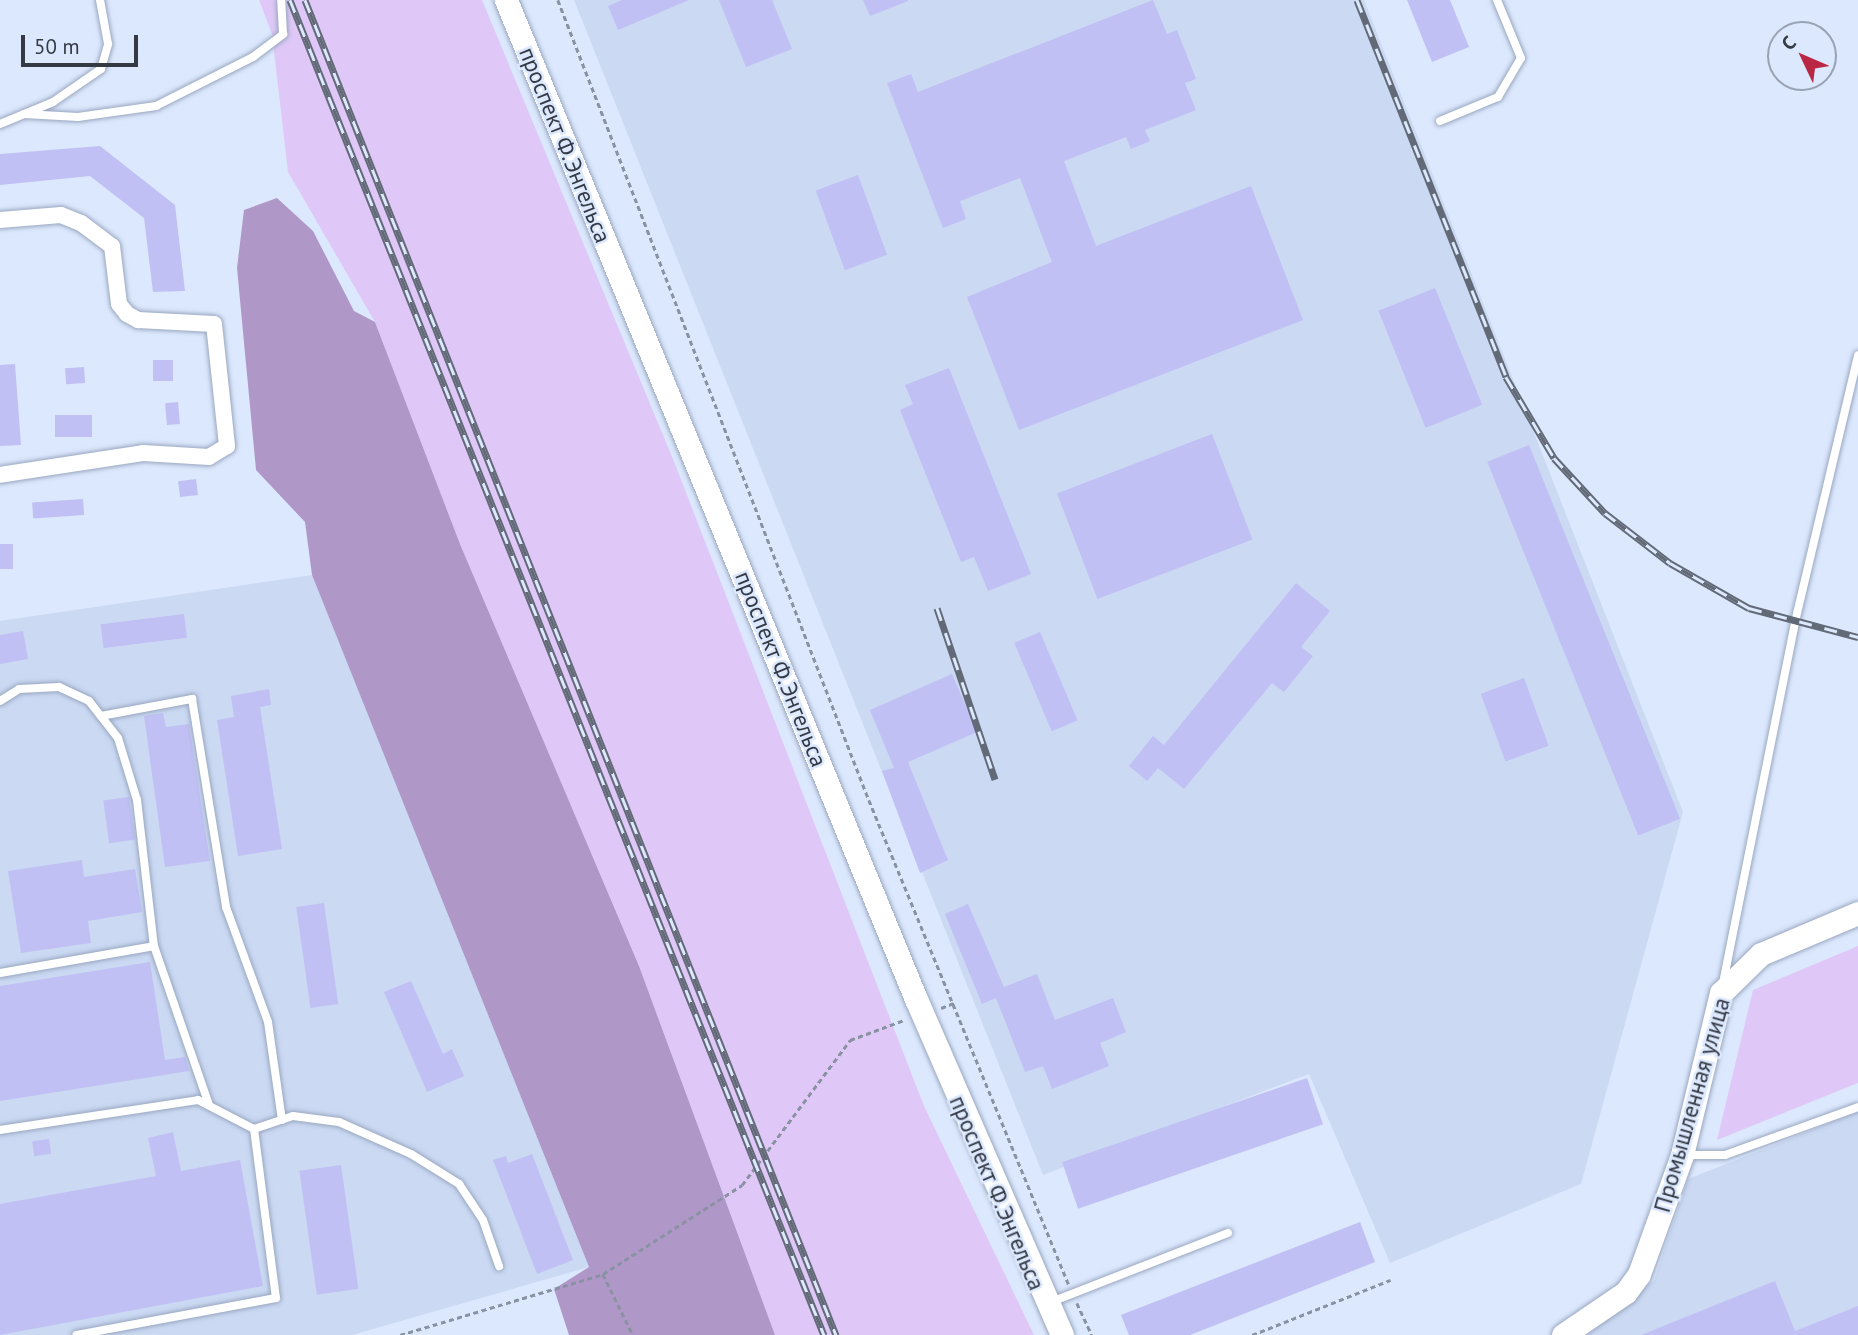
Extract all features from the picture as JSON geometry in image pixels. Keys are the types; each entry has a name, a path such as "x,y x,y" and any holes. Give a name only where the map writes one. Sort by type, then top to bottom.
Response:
{"street":[{"name":"проспект Ф.Энгельса","path":"506,0 922,1013 1044,1305 1062,1335"},
{"path":"0,220 61,215 81,223 112,246 120,304 127,314 138,320 214,324 227,446 209,457 143,453 0,475"},
{"name":"Промышленная улица","path":"1563,1335 1626,1292 1639,1275 1682,1155 1721,993 1761,954 1858,913"}],"lane":[{"path":"0,124 24,114 101,69 108,44 100,0"},
{"path":"24,114 78,117 156,106 253,57 283,34 281,0"},
{"path":"1440,121 1498,97 1521,58 1497,0"},
{"path":"1721,993 1795,622 1858,355"},
{"path":"0,701 19,689 59,687 89,701 118,738 137,800 154,946 209,1105"},
{"path":"101,716 192,699 226,906 268,1022 282,1120"},
{"path":"0,973 154,946"},
{"path":"0,1130 198,1100 254,1129 282,1120 339,1122 459,1184 484,1220 499,1266"},
{"path":"1682,1155 1725,1155 1858,1107"},
{"path":"76,1335 275,1298 254,1129"},
{"path":"1044,1305 1228,1233"}],"path":[{"path":"558,0 764,536 1072,1294 1093,1335"},
{"path":"400,1335 603,1274 742,1185 850,1040 955,1003"},
{"path":"603,1274 633,1335"},
{"path":"1251,1335 1390,1280"}],"shaded area":[{"path":"259,0 482,0 673,459 924,1106 1034,1335 775,1335 639,966 460,544 375,322 288,172 272,34"},
{"path":"574,0 1364,0 1683,812 1581,1184 1390,1263 1309,1074 1043,1175"},
{"path":"277,198 313,231 354,311 375,322 460,544 639,966 775,1335 569,1335 554,1289 589,1267 312,575 305,522 256,470 237,268 244,210"},
{"path":"312,575 589,1267 352,1335 0,1335 0,621"},
{"path":"1858,946 1858,1083 1717,1140 1753,990"},
{"path":"1858,1112 1858,1335 1575,1335 1654,1281 1688,1179"}],"building":[{"path":"622,0 689,0 618,30 608,6"},
{"path":"719,0 772,0 792,49 746,67"},
{"path":"863,0 908,0 908,1 870,16"},
{"path":"1153,0 1167,34 1177,30 1196,79 1185,83 1196,110 1145,130 1150,141 1131,149 1126,137 1064,161 1096,246 1251,186 1303,320 1019,430 967,297 1052,262 1020,178 960,201 966,219 943,228 887,83 911,74 918,92"},
{"path":"1407,0 1450,0 1469,47 1432,62"},
{"path":"100,146 175,205 185,291 153,292 144,218 90,176 0,185 0,154"},
{"path":"858,175 887,255 845,270 816,190"},
{"path":"1435,288 1482,405 1426,428 1378,311"},
{"path":"153,360 173,360 173,381 153,381"},
{"path":"15,364 21,445 0,446 0,365"},
{"path":"84,367 85,383 66,384 65,368"},
{"path":"949,368 1031,574 988,591 974,557 961,562 900,410 913,404 905,385"},
{"path":"178,402 180,424 167,425 165,403"},
{"path":"55,415 92,415 92,437 55,437"},
{"path":"1212,434 1252,539 1098,599 1057,493"},
{"path":"1529,445 1680,819 1638,836 1487,462"},
{"path":"196,479 198,495 180,497 178,481"},
{"path":"83,499 84,515 33,519 32,503"},
{"path":"0,544 13,544 13,569 0,569"},
{"path":"1296,583 1330,611 1301,647 1313,656 1284,692 1272,683 1184,789 1158,768 1147,781 1129,766 1153,736 1164,745"},
{"path":"184,614 187,638 104,648 101,624"},
{"path":"23,631 28,659 0,664 0,635"},
{"path":"1040,632 1078,720 1052,731 1014,643"},
{"path":"952,674 977,732 908,762 948,860 920,873 882,771 894,768 870,710"},
{"path":"1524,678 1549,746 1505,761 1481,694"},
{"path":"269,689 271,705 260,707 282,849 238,856 217,720 234,717 231,696"},
{"path":"163,713 166,727 189,724 210,861 165,867 144,716"},
{"path":"129,797 135,840 109,843 103,801"},
{"path":"82,860 84,877 135,869 142,912 88,921 91,943 21,953 8,871"},
{"path":"324,903 338,1004 310,1008 296,907"},
{"path":"968,904 1004,987 1037,974 1055,1020 1113,998 1126,1032 1100,1043 1109,1066 1052,1089 1043,1066 1025,1072 996,998 982,1004 945,914"},
{"path":"150,962 165,1060 185,1057 189,1071 0,1101 0,986"},
{"path":"411,981 443,1054 452,1049 464,1076 427,1092 384,992"},
{"path":"1307,1078 1323,1124 1078,1209 1062,1162"},
{"path":"173,1132 181,1171 240,1160 263,1286 0,1335 0,1204 156,1176 148,1138"},
{"path":"49,1139 51,1154 34,1156 32,1141"},
{"path":"532,1154 573,1260 537,1274 493,1160 506,1156 508,1163"},
{"path":"341,1165 358,1289 317,1295 299,1171"},
{"path":"1360,1222 1375,1262 1190,1335 1129,1335 1121,1315"},
{"path":"1775,1281 1795,1331 1858,1306 1858,1335 1641,1335"}],"railway":[{"path":"290,0 824,1335"},
{"path":"305,0 836,1335"},
{"path":"1357,0 1506,377 1554,458 1605,513 1670,563 1749,608 1858,637"},
{"path":"937,608 995,779"}]}
